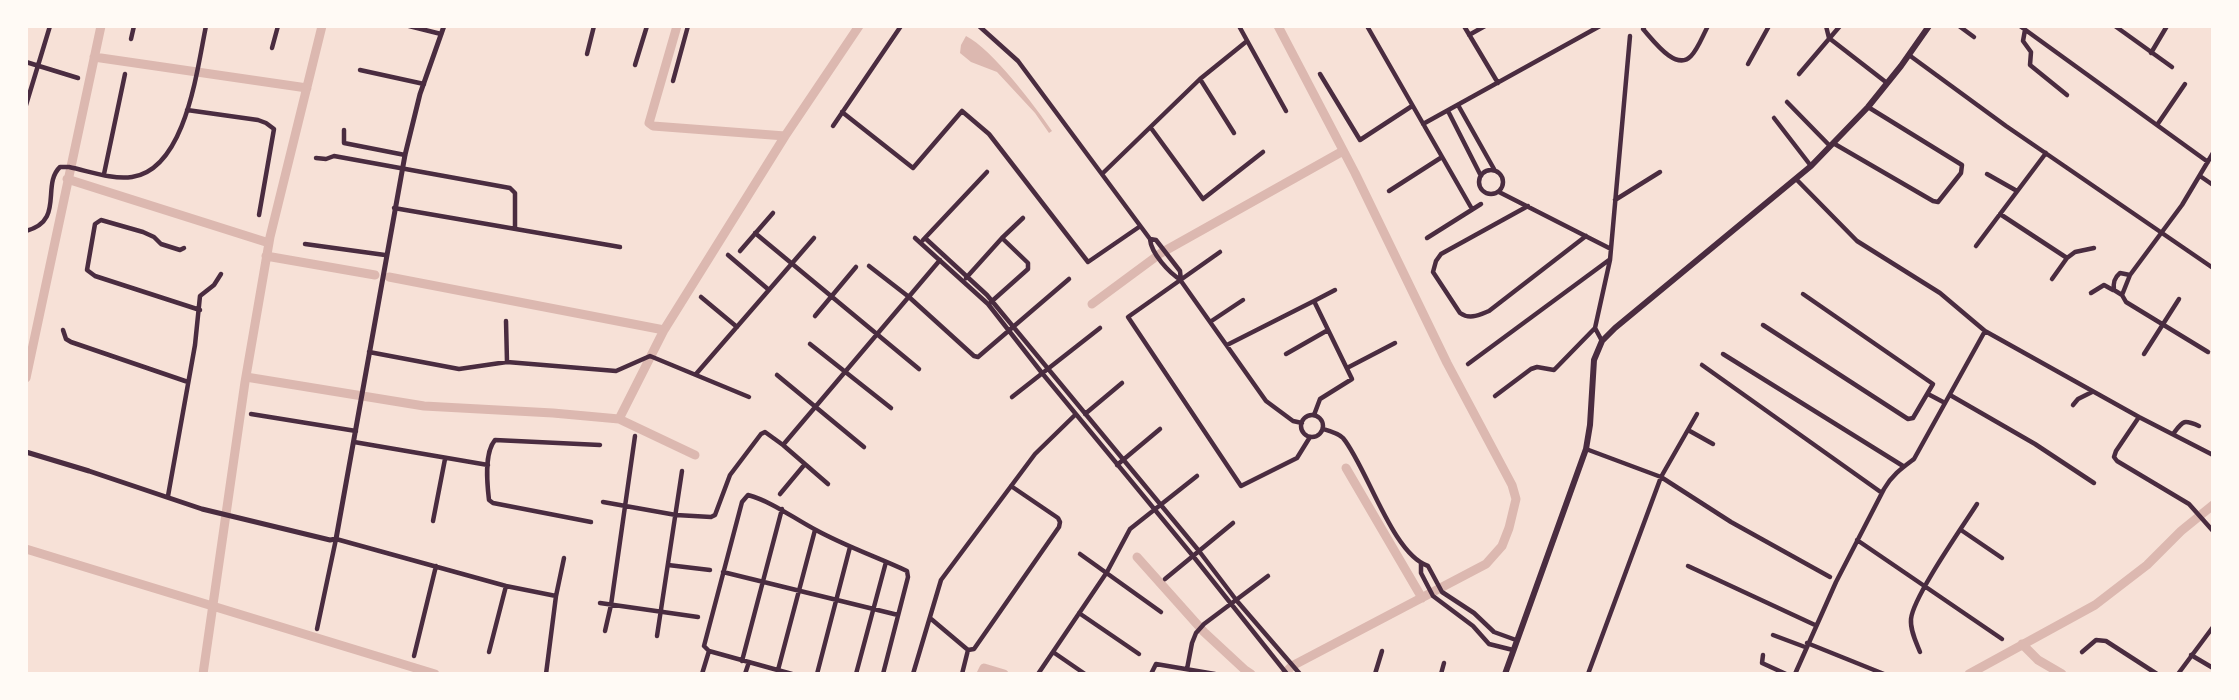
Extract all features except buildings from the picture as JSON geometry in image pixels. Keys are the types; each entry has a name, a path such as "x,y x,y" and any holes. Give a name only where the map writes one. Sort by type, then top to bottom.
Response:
{"main road":[{"path":"1505,674 1586,449 1594,360 1602,341 1811,166 1868,107 1928,26"}],"street":[{"path":"26,105 50,26"},
{"path":"131,39 134,26"},
{"path":"26,231 36,228 46,218 55,172 60,167 122,178 136,177 154,168 173,146 187,110 206,26"},
{"path":"272,48 278,26"},
{"path":"409,26 441,34"},
{"path":"317,629 354,442 402,168 424,83 444,26"},
{"path":"587,54 594,26"},
{"path":"635,65 647,26"},
{"path":"673,81 688,26"},
{"path":"833,126 901,26"},
{"path":"979,26 1018,61 1139,227 1180,271 1181,281"},
{"path":"1239,26 1286,111"},
{"path":"1367,26 1472,209"},
{"path":"1464,26 1498,83"},
{"path":"1469,35 1485,26"},
{"path":"1423,124 1600,26"},
{"path":"1645,26 1643,29 1671,59 1684,60 1691,56 1708,26"},
{"path":"1748,64 1769,26"},
{"path":"1826,26 1829,38 1887,83"},
{"path":"1799,74 1840,26"},
{"path":"1959,26 1974,37"},
{"path":"2115,26 2172,67"},
{"path":"2151,53 2167,26"},
{"path":"2022,28 2023,41 2031,51 2030,65 2067,95"},
{"path":"2022,28 2208,162"},
{"path":"1495,396 1531,369 1537,367 1554,370 1595,328 1610,260 1630,36"},
{"path":"1102,173 1200,79 1247,41"},
{"path":"1908,55 2213,268"},
{"path":"26,62 78,78"},
{"path":"360,70 424,83"},
{"path":"1320,74 1360,140 1412,106"},
{"path":"103,174 125,75"},
{"path":"1200,79 1234,133"},
{"path":"2157,125 2185,84"},
{"path":"1787,102 1832,145 1938,202 1961,173 1962,165 1868,107"},
{"path":"1458,105 1494,170 1501,174 1503,181 1499,192"},
{"path":"187,110 258,120 266,122 274,129 259,215"},
{"path":"842,112 913,168 962,111 989,134 1088,262 1139,227"},
{"path":"1448,111 1481,176"},
{"path":"1774,118 1811,166"},
{"path":"1151,128 1203,199 1263,152"},
{"path":"344,130 344,143 405,155"},
{"path":"1976,246 2046,153"},
{"path":"2122,295 2130,275 2182,205 2213,153"},
{"path":"316,158 327,159 334,156 510,187 515,193 515,229"},
{"path":"1389,191 1442,157"},
{"path":"1494,170 1486,171 1481,176 1479,184 1483,191 1491,194 1499,192 1611,249"},
{"path":"922,241 987,172"},
{"path":"1614,201 1660,172"},
{"path":"1987,174 2017,191"},
{"path":"2200,176 2213,185"},
{"path":"1796,178 1857,242 1940,293 1985,331 2213,455"},
{"path":"1427,237 1481,204"},
{"path":"1528,206 1441,254 1436,261 1433,272 1464,316 1473,317 1489,311 1586,236"},
{"path":"394,208 620,247"},
{"path":"740,251 773,213"},
{"path":"2000,214 2067,258"},
{"path":"965,279 1023,218"},
{"path":"184,248 180,250 161,244 143,232 101,220 95,224 87,270 95,276 200,310"},
{"path":"755,233 919,369"},
{"path":"696,374 814,238"},
{"path":"915,238 922,241 990,302 1116,465 1287,674"},
{"path":"990,302 1028,269 1028,263 1002,238"},
{"path":"1153,240 1150,246 1181,281 1266,401 1293,421 1302,423"},
{"path":"305,244 385,255"},
{"path":"2052,279 2067,258 2075,252 2094,248"},
{"path":"1220,252 1128,317 1241,486 1297,458 1310,437"},
{"path":"728,255 769,290"},
{"path":"783,445 941,259"},
{"path":"1468,364 1610,260"},
{"path":"869,265 974,356 978,356 1069,279"},
{"path":"816,316 856,267"},
{"path":"2114,290 2116,276 2120,273 2130,275"},
{"path":"168,496 201,296 214,285 221,274"},
{"path":"2091,293 2104,285 2114,290 2122,295 2126,302 2208,352"},
{"path":"1227,345 1335,290"},
{"path":"1763,325 1908,419 1913,418 1934,384 1803,293"},
{"path":"701,298 737,327"},
{"path":"2144,354 2179,299"},
{"path":"1210,322 1243,300"},
{"path":"1314,301 1352,379 1320,399 1314,415"},
{"path":"506,321 507,362"},
{"path":"1012,397 1100,328"},
{"path":"1595,328 1602,341"},
{"path":"63,330 66,339 77,345 188,382"},
{"path":"1286,354 1328,330"},
{"path":"1795,674 1815,625 1890,478 1914,460 1985,331"},
{"path":"1346,368 1395,343"},
{"path":"810,344 891,408"},
{"path":"369,352 459,369 507,362 615,370 650,356 749,397"},
{"path":"1723,354 1903,466"},
{"path":"1702,365 1882,494"},
{"path":"1045,371 1085,414 1298,672"},
{"path":"777,375 864,447"},
{"path":"913,674 941,580 1035,454 1078,416 1085,414 1122,383"},
{"path":"2073,405 2093,391"},
{"path":"1928,394 1945,403"},
{"path":"1950,395 2035,444 2094,483"},
{"path":"251,414 356,431"},
{"path":"1588,674 1661,477 1697,414"},
{"path":"1310,437 1302,430 1302,423 1306,417 1314,415"},
{"path":"1310,437 1319,435 1323,429 1322,422 1314,415"},
{"path":"2139,417 2114,457 2189,504 2212,529"},
{"path":"2173,435 2182,422 2199,426"},
{"path":"1116,465 1160,429"},
{"path":"1323,429 1341,436 1398,539 1422,564 1428,566 1442,592 1474,613 1494,632 1516,640"},
{"path":"1688,430 1713,444"},
{"path":"603,502 676,515 711,517 715,515 730,475 765,432 828,484"},
{"path":"605,631 635,436"},
{"path":"591,523 493,503 489,500 488,465 491,443 495,440 600,445"},
{"path":"354,442 488,465"},
{"path":"1586,449 1661,477 1707,508 1830,577"},
{"path":"26,452 202,509 335,539 506,586 556,596"},
{"path":"433,521 445,458"},
{"path":"780,494 806,464"},
{"path":"657,636 682,471"},
{"path":"1038,674 1107,572 1130,529 1197,475"},
{"path":"962,674 968,650 979,644 1059,527 1058,518 1011,485"},
{"path":"789,673 709,651 704,646 744,497 748,495 782,509 815,530 850,547 907,571 883,674"},
{"path":"1920,652 1911,619 1926,586 1977,504"},
{"path":"742,661 782,509"},
{"path":"1166,579 1233,523"},
{"path":"778,670 815,530"},
{"path":"1961,530 2002,558"},
{"path":"1857,540 2002,639"},
{"path":"817,674 850,547"},
{"path":"1080,554 1161,612"},
{"path":"546,674 564,558"},
{"path":"856,674 886,562"},
{"path":"1422,564 1421,573 1433,596 1456,611 1489,644 1513,650"},
{"path":"668,565 710,570"},
{"path":"414,656 436,566"},
{"path":"1688,566 1815,625"},
{"path":"723,572 898,615"},
{"path":"1187,669 1196,634 1204,624 1268,576"},
{"path":"489,652 506,586"},
{"path":"600,603 698,617"},
{"path":"1079,613 1139,654"},
{"path":"930,618 968,650"},
{"path":"2178,674 2213,627"},
{"path":"1773,635 1884,674"},
{"path":"2082,652 2096,640 2106,641 2157,674"},
{"path":"702,674 709,651"},
{"path":"1375,674 1381,651"},
{"path":"1053,652 1085,674"},
{"path":"1763,655 1762,663 1786,674"},
{"path":"2191,655 2213,668"},
{"path":"746,674 749,662"},
{"path":"1441,674 1444,663"},
{"path":"1151,674 1156,664 1215,674"}],"shaded area":[{"path":"966,36 1000,65 1052,131 1049,133 1035,113 997,72 971,62 960,53"}],"waterway":[{"path":"26,378 101,26"},
{"path":"203,674 245,382 270,237 322,26"},
{"path":"677,26 649,123 653,126 785,136"},
{"path":"619,419 664,330 785,136 859,26"},
{"path":"1278,26 1355,173 1447,363 1512,485 1516,499 1502,546 1486,564 1292,666 1284,674"},
{"path":"94,57 307,88"},
{"path":"1092,304 1161,253 1343,151"},
{"path":"67,179 269,243"},
{"path":"266,256 375,275"},
{"path":"389,277 664,330"},
{"path":"246,377 424,406 619,419 695,455"},
{"path":"1346,468 1422,598"},
{"path":"1969,674 2095,605 2147,565 2181,531 2213,505"},
{"path":"26,549 435,674"},
{"path":"1137,557 1204,632 1251,674"},
{"path":"2022,644 2038,660 2062,674"},
{"path":"981,674 984,668 1004,674"}]}
